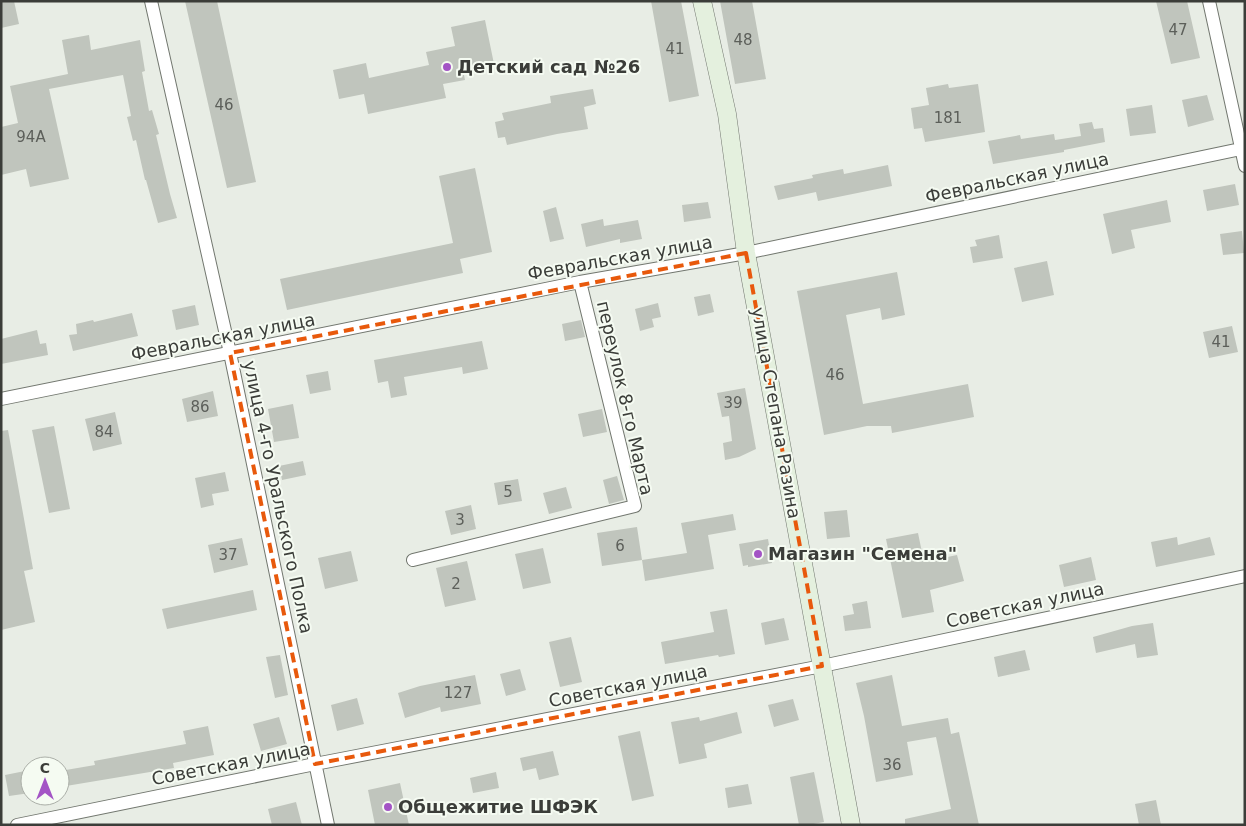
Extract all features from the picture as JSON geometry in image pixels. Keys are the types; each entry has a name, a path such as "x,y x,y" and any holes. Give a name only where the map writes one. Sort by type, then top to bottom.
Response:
{"main road":[{"name":"улица Степана Разина","path":"702,1 727,114 746,253 850,825"}],"street":[{"name":"улица 4-го Уральского Полка","path":"151,1 230,353 328,825"},
{"path":"1209,1 1243,148 1245,166"},
{"name":"Февральская улица","path":"1,399 580,282 746,253 1243,148"},
{"name":"переулок 8-го Марта","path":"413,560 635,506 580,282"},
{"name":"Советская улица","path":"17,825 315,764 822,666 1245,576"}],"highlighted area":[{"path":"746,253 822,666 315,764 230,353"}],"building":[{"path":"1,1 14,1 19,24 1,28"},
{"path":"185,1 217,1 256,182 227,188"},
{"path":"651,1 681,1 699,96 669,102"},
{"path":"720,1 752,1 766,79 735,84"},
{"path":"1156,1 1187,1 1200,58 1171,64"},
{"name":"Детский сад №26","path":"485,20 494,64 463,70 465,80 443,84 446,98 368,114 364,94 339,99 333,70 366,63 369,78 429,65 426,52 455,46 451,27"},
{"path":"89,35 91,50 140,40 145,71 142,72 149,111 152,110 159,134 156,135 177,218 158,223 145,180 136,140 133,141 127,117 131,116 123,75 49,89 69,179 30,187 26,169 1,175 1,127 18,123 10,86 68,74 62,40"},
{"path":"948,84 949,88 978,84 985,132 925,142 922,128 914,129 911,108 929,105 926,88"},
{"path":"593,89 596,104 584,107 588,129 507,145 505,137 498,138 495,122 504,120 502,113 551,103 550,96"},
{"path":"1207,95 1214,120 1188,127 1182,100"},
{"path":"1152,105 1156,133 1130,136 1126,109"},
{"path":"1092,122 1094,129 1103,128 1105,142 1064,150 1064,152 993,164 988,141 1020,135 1021,139 1054,134 1055,140 1081,136 1079,124"},
{"path":"888,165 892,186 818,201 816,192 778,200 774,186 813,178 812,175 843,169 844,174"},
{"path":"475,168 492,252 460,259 463,273 287,310 280,279 453,243 439,176"},
{"path":"1235,184 1239,205 1207,211 1203,190"},
{"path":"1167,200 1171,222 1131,230 1135,248 1112,254 1103,214"},
{"path":"708,202 711,218 684,222 682,205"},
{"path":"556,207 564,239 550,242 543,211"},
{"path":"603,219 604,226 638,220 642,239 620,243 620,239 586,247 581,224"},
{"path":"1242,231 1244,253 1223,255 1220,234"},
{"path":"999,235 1003,258 973,263 970,247 977,246 975,240"},
{"path":"1047,261 1054,295 1022,302 1014,268"},
{"path":"897,272 905,315 882,320 880,308 846,315 863,404 968,384 974,417 892,433 891,426 867,426 824,435 797,291"},
{"path":"710,294 714,312 698,316 694,297"},
{"path":"658,303 661,317 652,319 654,327 640,331 635,309"},
{"path":"195,305 199,325 176,330 172,310"},
{"path":"132,313 138,336 73,351 69,335 77,334 76,324 93,320 94,322"},
{"path":"581,320 585,337 565,341 562,324"},
{"path":"1232,326 1238,352 1209,358 1203,332"},
{"path":"37,330 40,344 46,343 48,355 1,364 1,339"},
{"path":"482,341 488,369 463,374 462,367 404,377 407,395 391,398 388,381 378,383 374,360"},
{"path":"328,371 331,390 310,394 306,375"},
{"path":"745,388 756,449 739,457 725,460 723,443 732,441 729,416 722,417 717,393"},
{"path":"213,391 218,416 187,422 182,399"},
{"path":"293,404 299,438 274,442 268,409"},
{"path":"602,409 607,432 583,437 578,414"},
{"path":"115,412 122,444 93,451 85,419"},
{"path":"54,426 70,509 49,513 32,430"},
{"path":"8,430 33,569 24,571 35,622 1,630 1,431"},
{"path":"303,461 306,475 282,480 279,466"},
{"path":"225,472 229,491 212,494 214,505 201,508 195,478"},
{"path":"617,476 624,500 609,504 603,480"},
{"path":"518,479 522,501 498,505 494,483"},
{"path":"566,487 572,508 549,514 543,493"},
{"path":"471,505 476,529 451,535 445,511"},
{"path":"847,510 850,537 827,539 824,512"},
{"path":"733,514 736,530 708,535 714,569 645,581 642,560 687,553 681,523"},
{"path":"637,527 642,560 602,566 597,533"},
{"path":"918,533 924,562 957,555 964,581 930,590 934,612 902,618 886,539"},
{"path":"1177,537 1178,545 1210,537 1215,555 1156,567 1151,542"},
{"path":"242,538 248,565 214,573 208,545"},
{"path":"768,539 772,563 748,567 748,565 743,566 739,544"},
{"path":"543,548 551,583 523,589 515,554"},
{"path":"351,551 358,581 325,589 318,558"},
{"path":"1091,557 1096,580 1064,587 1059,565"},
{"path":"467,561 476,600 445,607 436,568"},
{"path":"253,590 257,610 167,629 162,609"},
{"path":"867,601 871,628 845,631 843,616 854,614 852,604"},
{"path":"727,609 735,654 665,664 661,642 714,632 710,612"},
{"path":"784,618 789,640 765,645 761,623"},
{"path":"1153,623 1158,655 1137,658 1135,644 1096,653 1093,637 1132,626"},
{"path":"571,637 582,682 560,687 549,642"},
{"path":"1025,650 1030,670 998,677 994,657"},
{"path":"280,655 288,695 275,698 266,657"},
{"path":"520,669 526,690 506,696 500,674"},
{"path":"475,675 481,704 441,712 440,707 405,718 398,693 420,686"},
{"path":"892,675 902,726 948,718 951,734 959,732 979,825 905,825 905,819 951,809 936,737 907,742 913,775 876,782 856,683"},
{"path":"357,698 364,724 337,731 331,705"},
{"path":"793,699 799,720 774,727 768,705"},
{"path":"737,712 742,733 704,744 707,758 679,764 671,722 699,717 700,721"},
{"path":"279,717 287,744 261,751 253,724"},
{"path":"208,726 214,755 173,763 174,768 70,785 70,769 95,765 94,761 186,744 183,731"},
{"path":"640,731 654,796 632,801 618,736"},
{"path":"553,751 559,775 539,780 536,768 523,771 520,758"},
{"path":"20,772 20,794 9,796 5,775"},
{"path":"496,772 499,788 473,793 470,778"},
{"path":"814,772 824,822 799,825 790,777"},
{"name":"Общежитие ШФЭК","path":"400,783 409,825 375,825 368,790"},
{"path":"748,784 752,804 728,808 725,788"},
{"path":"1156,800 1161,825 1139,825 1135,804"},
{"path":"296,802 302,825 272,825 268,809"}],"place":[{"name":"Детский сад №26","path":"447,67"},
{"name":"Магазин \"Семена\"","path":"758,554"},
{"name":"Общежитие ШФЭК","path":"388,807"}]}
